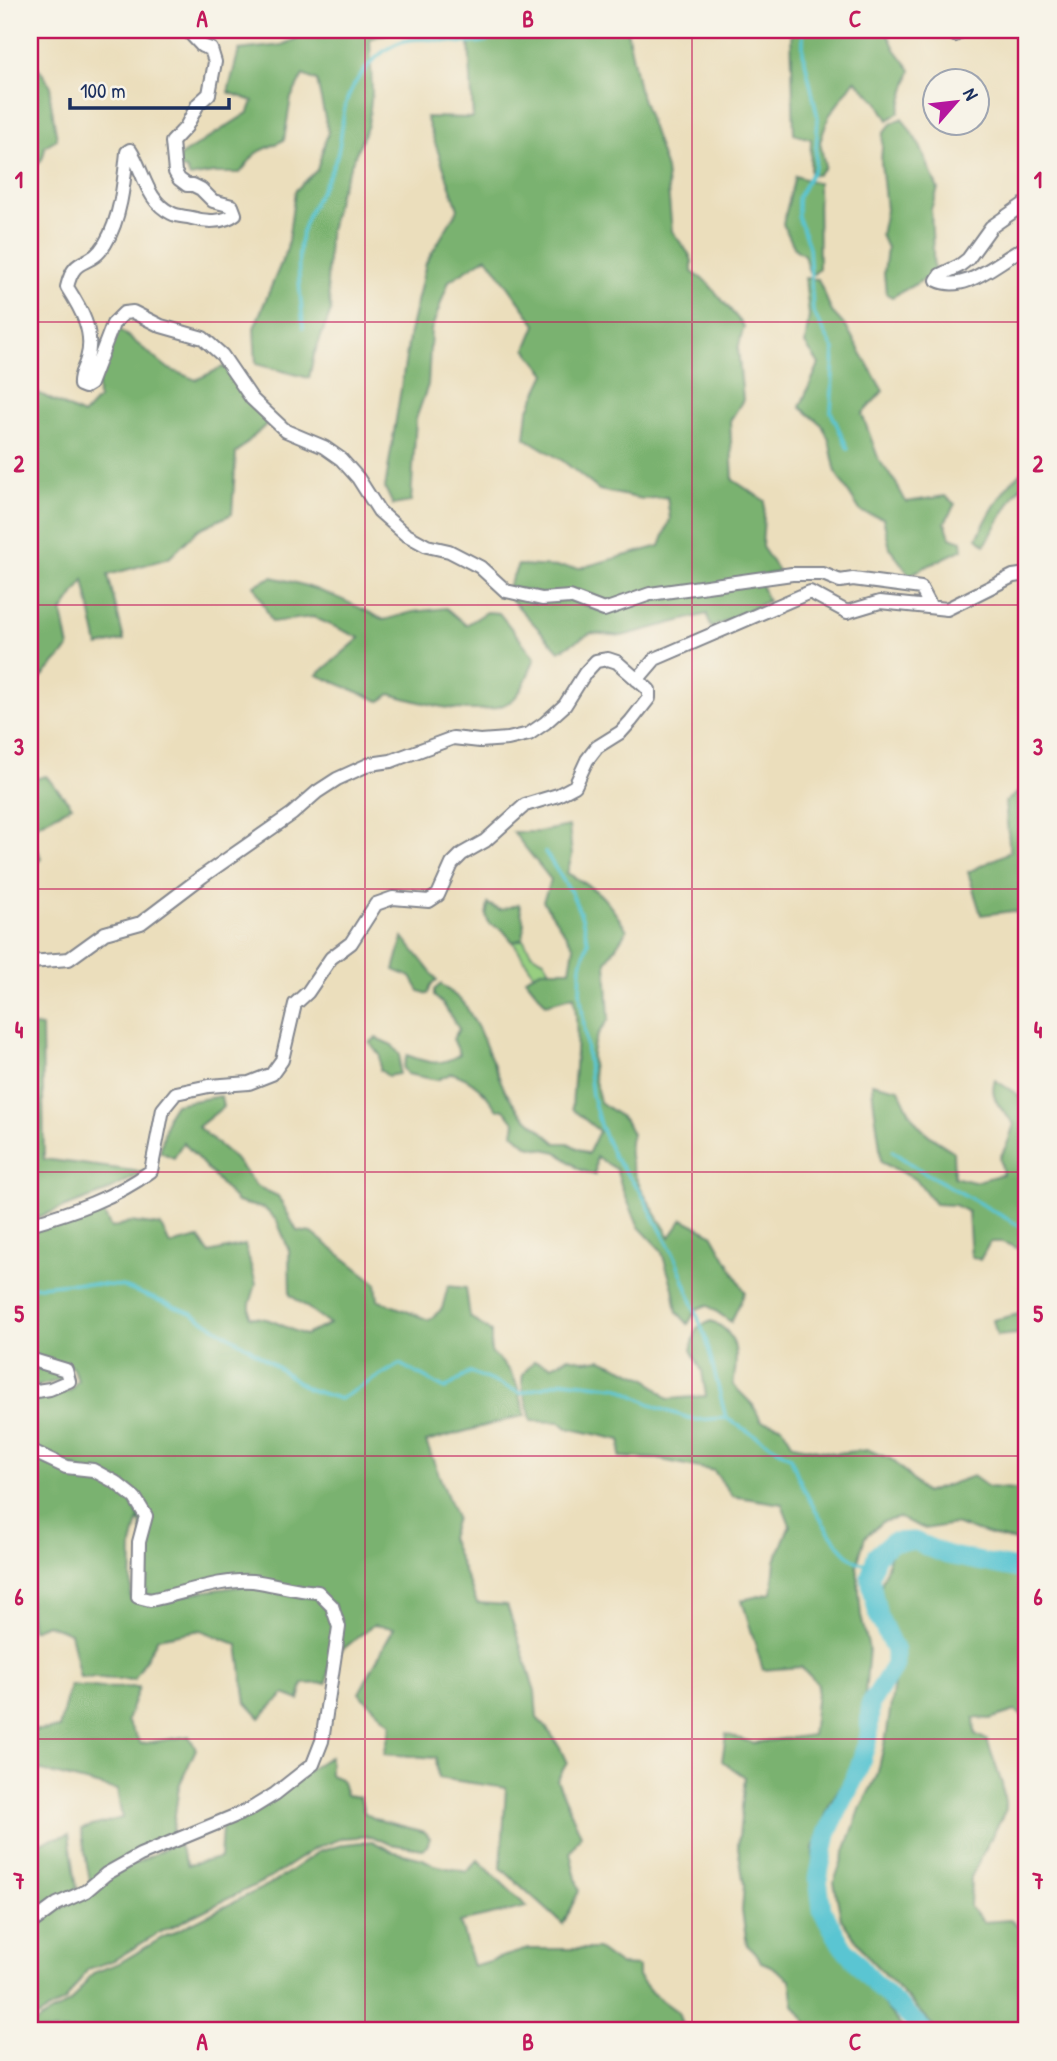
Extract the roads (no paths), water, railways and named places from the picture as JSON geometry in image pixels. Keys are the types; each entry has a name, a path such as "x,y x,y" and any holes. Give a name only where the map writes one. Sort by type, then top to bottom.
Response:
{"street":[{"path":"187,30 202,46 211,49 215,62 209,94 198,104 186,127 172,142 175,172 187,185 201,189 214,201 232,206 234,214 222,220 201,221 169,212 154,198 142,179 134,156 130,150 127,152 122,192 111,232 94,259 75,266 67,287 81,307 90,338 87,360 79,376 80,385 85,387 90,384 113,324 124,313 133,312 162,326 203,338 222,355 252,399 286,431 324,447 341,458 358,478 379,511 405,534 427,546 449,551 480,567 506,591 542,599 570,597 604,610 650,594 792,574 822,574 840,581 853,579 921,588 930,607"},
{"path":"948,30 955,35 962,30"},
{"path":"1027,202 991,226 968,259 940,275 937,280 948,285 977,277 1027,247"},
{"path":"637,680 655,659 810,592 847,611 880,602 947,609 1013,576 1027,573"},
{"path":"30,962 69,959 105,933 141,923 337,779 370,764 391,761 453,738 480,741 529,734 565,705 596,661 608,659 617,662 649,690 649,698 621,732 597,747 587,760 575,786 525,805 485,841 462,854 452,864 438,895 429,901 393,898 376,904 351,943 331,958 308,992 295,1004 282,1060 272,1074 249,1083 209,1086 176,1093 163,1109 151,1171 137,1182 79,1210 30,1224"},
{"path":"30,1359 66,1370 69,1381 50,1389 30,1392"},
{"path":"30,1450 66,1467 93,1470 115,1482 135,1498 146,1516 139,1542 138,1597 150,1600 231,1582 252,1581 296,1591 318,1592 332,1606 339,1627 322,1741 313,1764 275,1794 249,1810 140,1856 106,1874 86,1891 57,1904 30,1924"}],"waterway":[{"path":"303,328 299,272 301,239 308,215 336,159 345,107 359,77 376,58 404,41 430,39 484,42 507,30"},
{"path":"803,30 803,52 818,118 815,167 798,197 798,216 809,247 813,312 834,350 831,412 848,449"},
{"path":"545,852 572,894 588,942 581,964 580,991 592,1095 600,1125 614,1157 640,1191 675,1257 706,1339 726,1418"},
{"path":"892,1151 915,1167 1027,1230"},
{"path":"30,1287 71,1283 121,1286 191,1313 248,1347 308,1389 340,1399 400,1364 445,1389 470,1372 521,1393 564,1381 617,1387 658,1408 695,1420 726,1418 791,1457 809,1499 838,1544 858,1562 874,1563"},
{"path":"924,2031 872,1981 841,1944 822,1910 818,1879 827,1833 857,1773 869,1736 870,1705 895,1665 895,1651 878,1615 870,1578 876,1556 892,1542 914,1541 947,1555 1027,1571"},
{"path":"1023,1571 1027,1573"}]}
